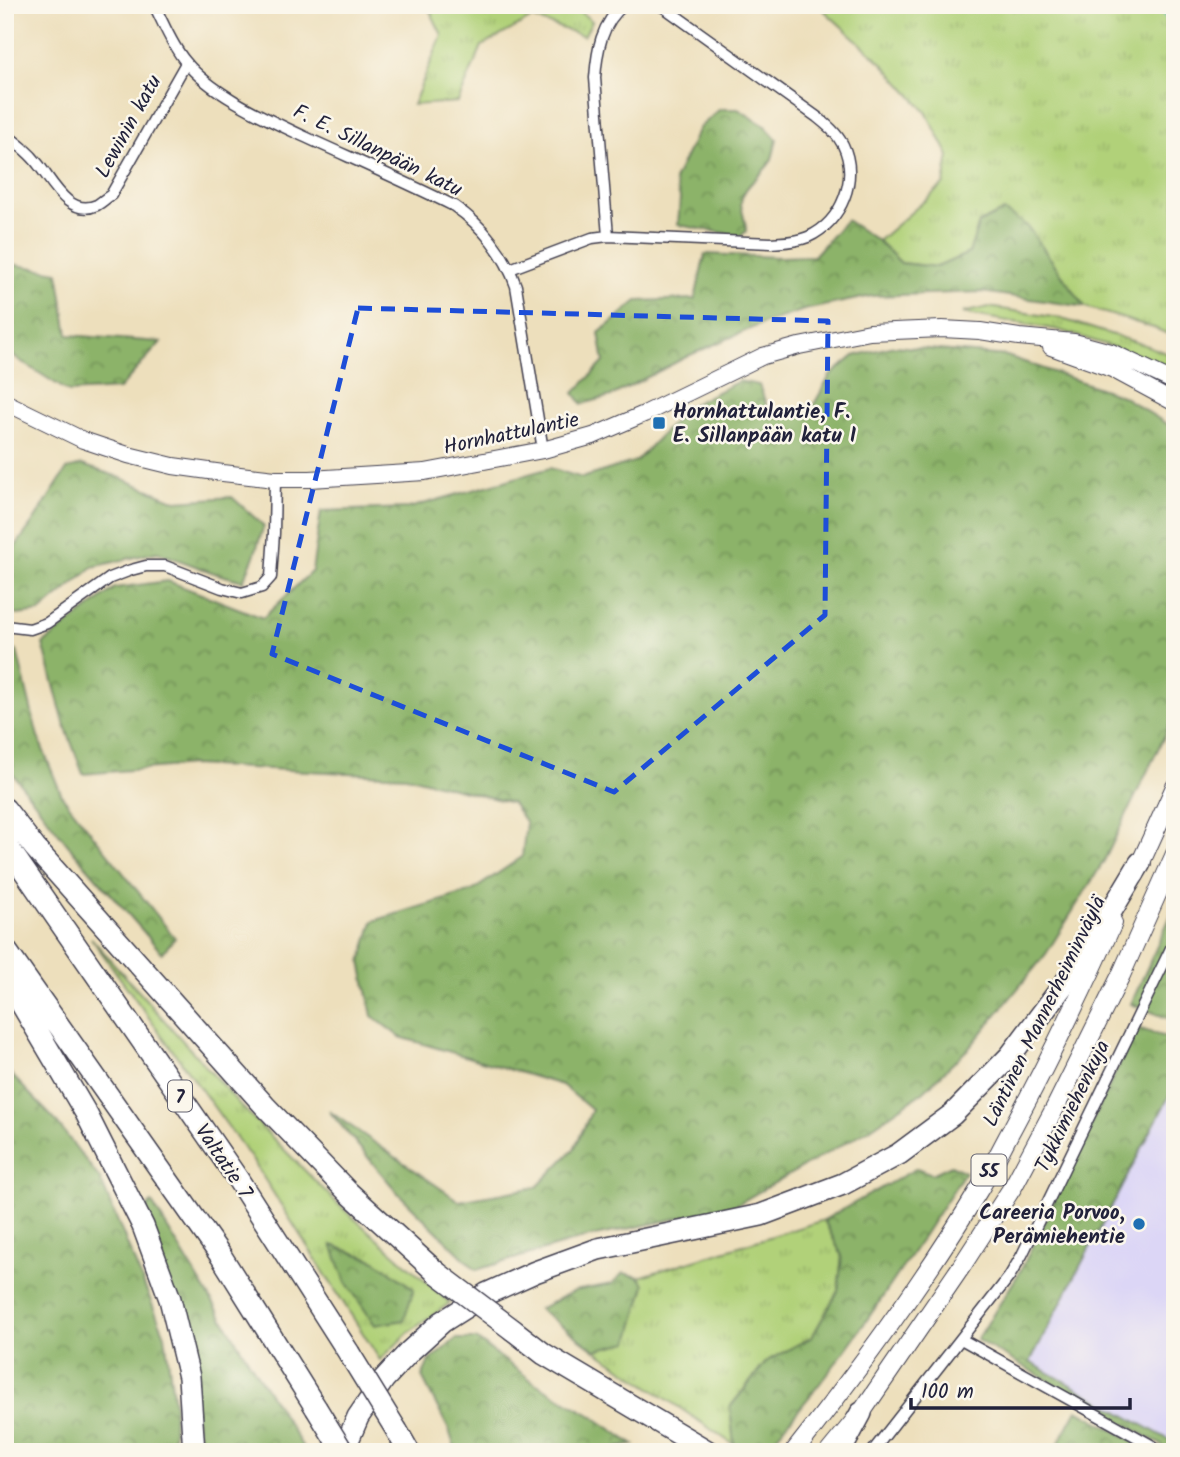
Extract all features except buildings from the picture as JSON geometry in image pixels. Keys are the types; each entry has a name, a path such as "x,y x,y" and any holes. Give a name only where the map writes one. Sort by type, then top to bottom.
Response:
{"highway":[{"path":"5,810 35,848 265,1106 348,1192 436,1272 544,1354 709,1452"},
{"name":"Valtatie 7","path":"5,843 237,1178 409,1452"},
{"path":"343,1452 358,1417 384,1379 442,1322 486,1294 535,1272 598,1250 761,1215 843,1184 899,1154 953,1114 1010,1056 1080,963 1140,863"},
{"path":"5,949 221,1256 343,1452"},
{"path":"5,976 87,1115 143,1226 170,1299 189,1377 194,1452"},
{"path":"841,1452 861,1413"}],"main road":[{"name":"Läntinen Mannerheiminväylä","path":"794,1452 849,1383 920,1282 980,1187 1083,991 1175,787"},
{"name":"55","path":"830,1452 861,1413 1014,1185 1121,975 1175,854"}],"street":[{"name":"F. E. Sillanpään katu","path":"154,5 169,38 186,63 231,99 271,121 419,189 466,214 479,226 510,270 516,286 543,450"},
{"path":"608,236 595,78 596,57 602,35 615,12 624,5"},
{"path":"510,270 592,238 608,236 771,243 796,241 811,236 824,227 843,202 850,173 842,144 833,131 659,5"},
{"name":"Lewinin katu","path":"5,134 29,153 70,203 82,207 95,206 111,195 186,63"},
{"name":"Hornhattulantie","path":"5,402 83,440 128,455 173,466 310,480 425,472 543,450 593,436 764,356 870,332 980,331 1074,342 1111,352 1175,382"},
{"name":"Hornhattulantie","path":"1019,337 1112,369 1175,403"},
{"path":"5,626 30,629 47,623 110,578 146,566 165,566 242,593 262,587 271,577 275,478"},
{"name":"Tykkimiehenkuja","path":"872,1452 1009,1277 1175,940"},
{"path":"961,1339 1160,1452"}],"highlighted area":[{"path":"358,308 828,321 825,615 614,792 272,654"}],"shaded area":[{"name":"Careeria Porvoo, Perämiehentie","path":"1175,1085 1175,1443 1030,1363"}],"green space":[{"path":"427,5 571,5 592,21 584,36 532,18 482,46 458,102 413,105 442,35"},
{"path":"818,5 1175,6 1175,337 1085,307 1027,226 979,223 969,253 937,267 901,263 878,241 944,184 949,156 926,112 883,64"},
{"path":"720,109 738,109 765,126 777,139 771,161 742,197 746,231 741,236 678,225 680,198 674,180 699,128"},
{"path":"1004,211 1027,226 1085,307 982,292 872,296 804,310 759,325 690,355 611,396 582,404 574,393 604,362 599,333 637,301 695,299 705,254 814,256 846,220 878,241 901,263 937,267 969,253 979,223"},
{"path":"5,263 58,272 68,335 161,342 119,389 69,392 5,351"},
{"path":"989,307 1059,318 1148,346 1175,357 1175,372 1145,357 1059,330 962,313"},
{"path":"894,346 1007,356 1122,396 1175,429 1175,714 1104,861 1046,954 971,1046 923,1092 868,1130 734,1206 581,1239 476,1270 398,1193 329,1111 459,1201 537,1187 574,1149 592,1110 562,1085 400,1037 372,1016 361,962 373,921 472,891 522,857 526,823 512,803 406,776 192,765 83,774 64,723 43,644 115,588 168,581 263,618 312,571 321,511 409,508 550,468 582,478 636,461 689,406 739,381 759,385 771,417 809,413 830,376 854,356"},
{"path":"82,465 176,501 232,497 264,526 243,581 157,552 93,567 40,612 17,615 5,610 5,561 67,469"},
{"path":"5,647 17,651 38,737 62,796 175,938 162,953 68,845 5,764"},
{"path":"1175,906 1175,1021 1131,1004"},
{"path":"91,938 240,1105 339,1205 450,1303 409,1332 380,1360 251,1158"},
{"path":"1137,1028 1175,1042 1175,1085 1030,1362 1175,1443 1175,1452 1169,1452 1160,1444 977,1340 1021,1270"},
{"path":"5,1068 54,1119 100,1179 165,1335 174,1403 173,1452 5,1452"},
{"path":"951,1165 965,1172 883,1297 824,1379 770,1444 734,1445 730,1407 767,1361 812,1337 838,1291 842,1256 824,1220 917,1168 932,1174"},
{"path":"152,1203 306,1452 203,1452 158,1243 146,1208"},
{"path":"824,1220 842,1256 838,1291 812,1337 767,1361 730,1407 734,1445 595,1350 629,1341 645,1285 639,1277"},
{"path":"332,1245 374,1260 414,1289 404,1320 375,1325 346,1282"},
{"path":"623,1273 639,1277 645,1284 629,1342 595,1350 539,1309 574,1291 612,1284"},
{"path":"456,1339 476,1339 535,1383 592,1416 634,1445 588,1452 456,1452 449,1430 422,1377 429,1361"},
{"path":"1077,1410 1150,1450 1152,1452 1054,1452"}],"waterway":[{"path":"1159,5 1175,28"}],"place":[{"name":"Hornhattulantie, F. E. Sillanpään katu I","path":"659,423"},
{"name":"Careeria Porvoo, Perämiehentie","path":"1139,1224"}]}
